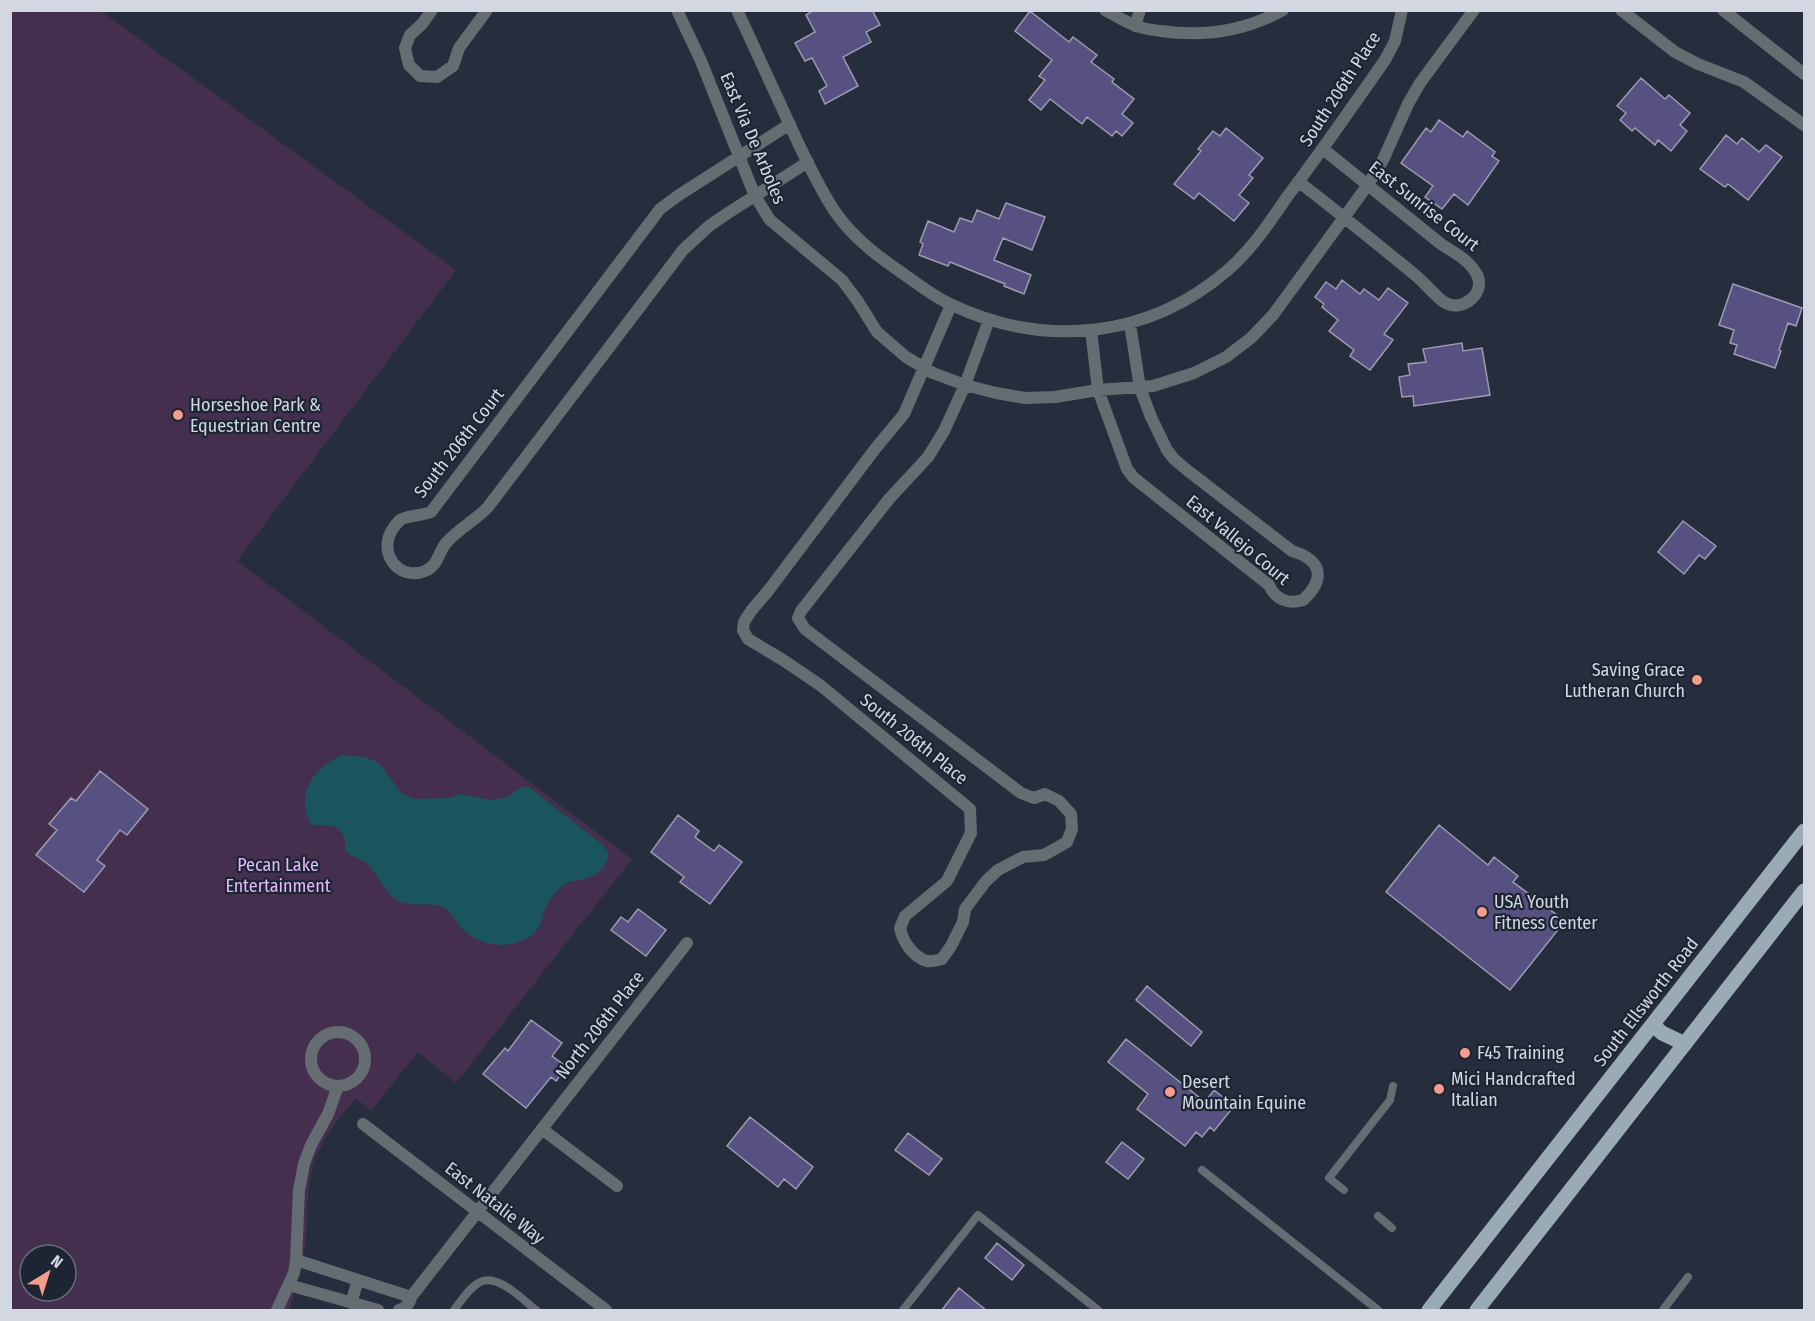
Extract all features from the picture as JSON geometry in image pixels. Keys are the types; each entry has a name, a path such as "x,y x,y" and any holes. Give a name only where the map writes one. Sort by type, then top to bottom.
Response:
{"main road":[{"name":"South Ellsworth Road","path":"1429,1311 1804,831"},
{"path":"1477,1311 1804,891"},
{"path":"1653,1025 1662,1033 1684,1044"}],"street":[{"path":"432,10 410,35 405,48 408,65 420,76 437,77 453,66 459,48 488,10"},
{"name":"East Via De Arboles","path":"677,10 701,62 755,196 770,220 842,280 877,332 906,357 924,368 965,386 1024,398 1055,397 1098,390 1153,386 1194,373 1226,357 1251,338 1273,315 1344,218"},
{"name":"East Via De Arboles","path":"737,10 808,162 835,212 856,238 897,270 951,305 989,320 1037,331 1091,330 1130,324 1180,303 1205,289 1230,268 1264,231 1299,182"},
{"path":"1105,10 1135,26 1196,34 1219,32 1264,21 1283,10"},
{"path":"1135,26 1140,10"},
{"name":"South 206th Place","path":"1299,182 1385,60 1395,41 1402,10"},
{"path":"1344,218 1383,160 1420,83 1474,10"},
{"path":"1621,10 1675,52 1698,64 1744,82 1804,125"},
{"path":"1723,10 1804,75"},
{"name":"South 206th Court","path":"789,124 660,209 431,512 399,521 390,533 386,544 388,554 394,564 414,574 424,572 433,566 445,544 478,518 488,507 683,250 709,226 808,162"},
{"name":"East Sunrise Court","path":"1299,182 1421,280 1444,303 1457,306 1469,301 1477,293 1480,283 1471,267 1323,149"},
{"path":"924,368 951,305"},
{"path":"965,386 989,320"},
{"name":"East Vallejo Court","path":"1091,330 1098,390 1127,469 1134,478 1269,585 1278,598 1291,602 1303,600 1312,589 1318,575 1314,562 1292,551 1174,459 1167,450 1140,388 1130,324"},
{"name":"South 206th Place","path":"924,368 904,414 751,611 744,622 743,630 748,639 820,685 970,809 971,833 947,881 905,916 900,928 906,945 918,956 928,961 942,959 963,922 965,909 986,881 998,870 1023,857 1044,855 1067,842 1072,829 1071,814 1059,801 1045,794 1034,798 1022,793 821,641 805,628 798,618 801,611 889,499 928,457 944,431 965,386"},
{"name":"North 206th Place","path":"542,1129 687,943"},
{"path":"337,1031 353,1036 360,1042 365,1058 360,1074 354,1080 338,1086 316,1075 311,1060 315,1044 321,1037 337,1031"},
{"path":"277,1311 294,1273 299,1190 304,1164 338,1086"},
{"name":"East Natalie Way","path":"363,1124 606,1311"},
{"path":"399,1311 404,1309 542,1129 617,1186"},
{"path":"296,1260 411,1297"},
{"path":"351,1303 358,1280"},
{"path":"289,1285 378,1311"}],"lane":[{"path":"1344,1190 1329,1178 1390,1100 1393,1086"},
{"path":"1202,1170 1378,1311"},
{"path":"903,1311 978,1215 1098,1311"},
{"path":"1378,1216 1392,1228"},
{"path":"1663,1311 1688,1277"},
{"path":"454,1311 479,1282 489,1280 501,1284 536,1311"}],"green space":[{"name":"Pecan Lake Entertainment","path":"10,11 101,11 456,270 237,561 632,859 456,1083 418,1052 371,1111 356,1098 338,1120 323,1143 312,1171 308,1192 304,1255 289,1310 11,1310"}],"shaded area":[{"path":"342,755 366,757 380,764 402,794 415,799 450,798 460,794 491,800 509,797 523,787 529,787 603,845 608,852 608,859 596,875 567,883 560,888 547,905 539,927 529,937 511,944 483,942 466,932 443,907 411,904 395,899 366,863 346,852 344,837 339,829 312,825 305,804 309,784 323,767"}],"building":[{"path":"814,10 872,10 880,25 866,32 871,42 843,57 858,86 825,104 819,91 827,86 812,58 805,61 795,43 815,32 806,15"},
{"path":"1030,11 1069,42 1073,37 1097,55 1091,62 1114,79 1112,82 1134,99 1122,114 1133,123 1122,136 1116,131 1112,136 1087,117 1082,124 1050,99 1041,110 1029,100 1045,80 1039,76 1052,60 1015,31"},
{"path":"1641,78 1665,99 1669,95 1690,113 1680,125 1687,131 1671,151 1658,140 1655,145 1635,128 1632,131 1620,120 1626,113 1617,106"},
{"path":"1439,120 1463,137 1467,131 1495,152 1492,156 1499,161 1468,205 1454,194 1442,209 1425,197 1433,186 1401,163 1426,128 1431,132"},
{"path":"1226,128 1263,158 1249,175 1253,178 1239,195 1249,203 1234,221 1199,193 1194,199 1174,184 1201,151 1198,149 1213,131 1220,136"},
{"path":"1726,135 1737,144 1742,138 1759,152 1766,145 1782,157 1748,200 1728,184 1725,187 1700,169"},
{"path":"1006,203 1045,217 1032,250 1003,238 994,260 1031,275 1024,294 950,262 948,266 919,255 923,244 920,242 928,221 954,232 960,218 972,222 977,210 999,219"},
{"path":"1342,280 1360,294 1364,289 1379,300 1388,288 1408,303 1384,334 1393,340 1370,370 1350,356 1354,350 1329,331 1338,320 1322,307 1324,304 1315,297 1326,282 1336,289"},
{"path":"1733,284 1802,308 1796,326 1788,323 1775,368 1734,354 1737,345 1730,343 1734,330 1719,325"},
{"path":"1462,343 1463,351 1482,348 1490,395 1414,406 1413,396 1402,397 1399,377 1410,375 1408,364 1426,362 1423,349"},
{"path":"1683,521 1716,546 1705,559 1699,555 1684,574 1658,552"},
{"path":"100,771 148,809 127,835 120,830 97,860 105,866 84,892 36,855 57,830 49,824 71,798 76,801"},
{"path":"678,815 699,831 695,837 714,851 719,845 742,862 710,904 680,882 684,877 651,852"},
{"name":"USA Youth Fitness Center","path":"1439,825 1488,865 1494,857 1518,876 1513,882 1565,921 1510,990 1386,892"},
{"path":"638,909 666,930 646,956 611,930 621,917 628,922"},
{"path":"1147,986 1202,1032 1191,1046 1136,1000"},
{"path":"531,1020 562,1043 552,1056 567,1067 556,1081 551,1077 526,1108 483,1074 505,1048 508,1051"},
{"name":"Desert Mountain Equine","path":"1126,1039 1205,1102 1214,1090 1234,1106 1214,1131 1210,1127 1202,1137 1196,1132 1185,1146 1137,1109 1148,1094 1108,1062"},
{"path":"750,1117 813,1167 796,1189 784,1179 778,1187 727,1146"},
{"path":"908,1133 942,1159 929,1175 895,1150"},
{"path":"1122,1142 1144,1159 1128,1179 1106,1162"},
{"path":"997,1243 1024,1265 1012,1280 985,1258"},
{"path":"959,1288 987,1311 941,1311"}],"place":[{"name":"Horseshoe Park & Equestrian Centre","path":"178,415"},
{"name":"Saving Grace Lutheran Church","path":"1697,680"},
{"name":"USA Youth Fitness Center","path":"1482,912"},
{"name":"F45 Training","path":"1465,1053"},
{"name":"Mici Handcrafted Italian","path":"1439,1089"},
{"name":"Desert Mountain Equine","path":"1170,1092"}]}
